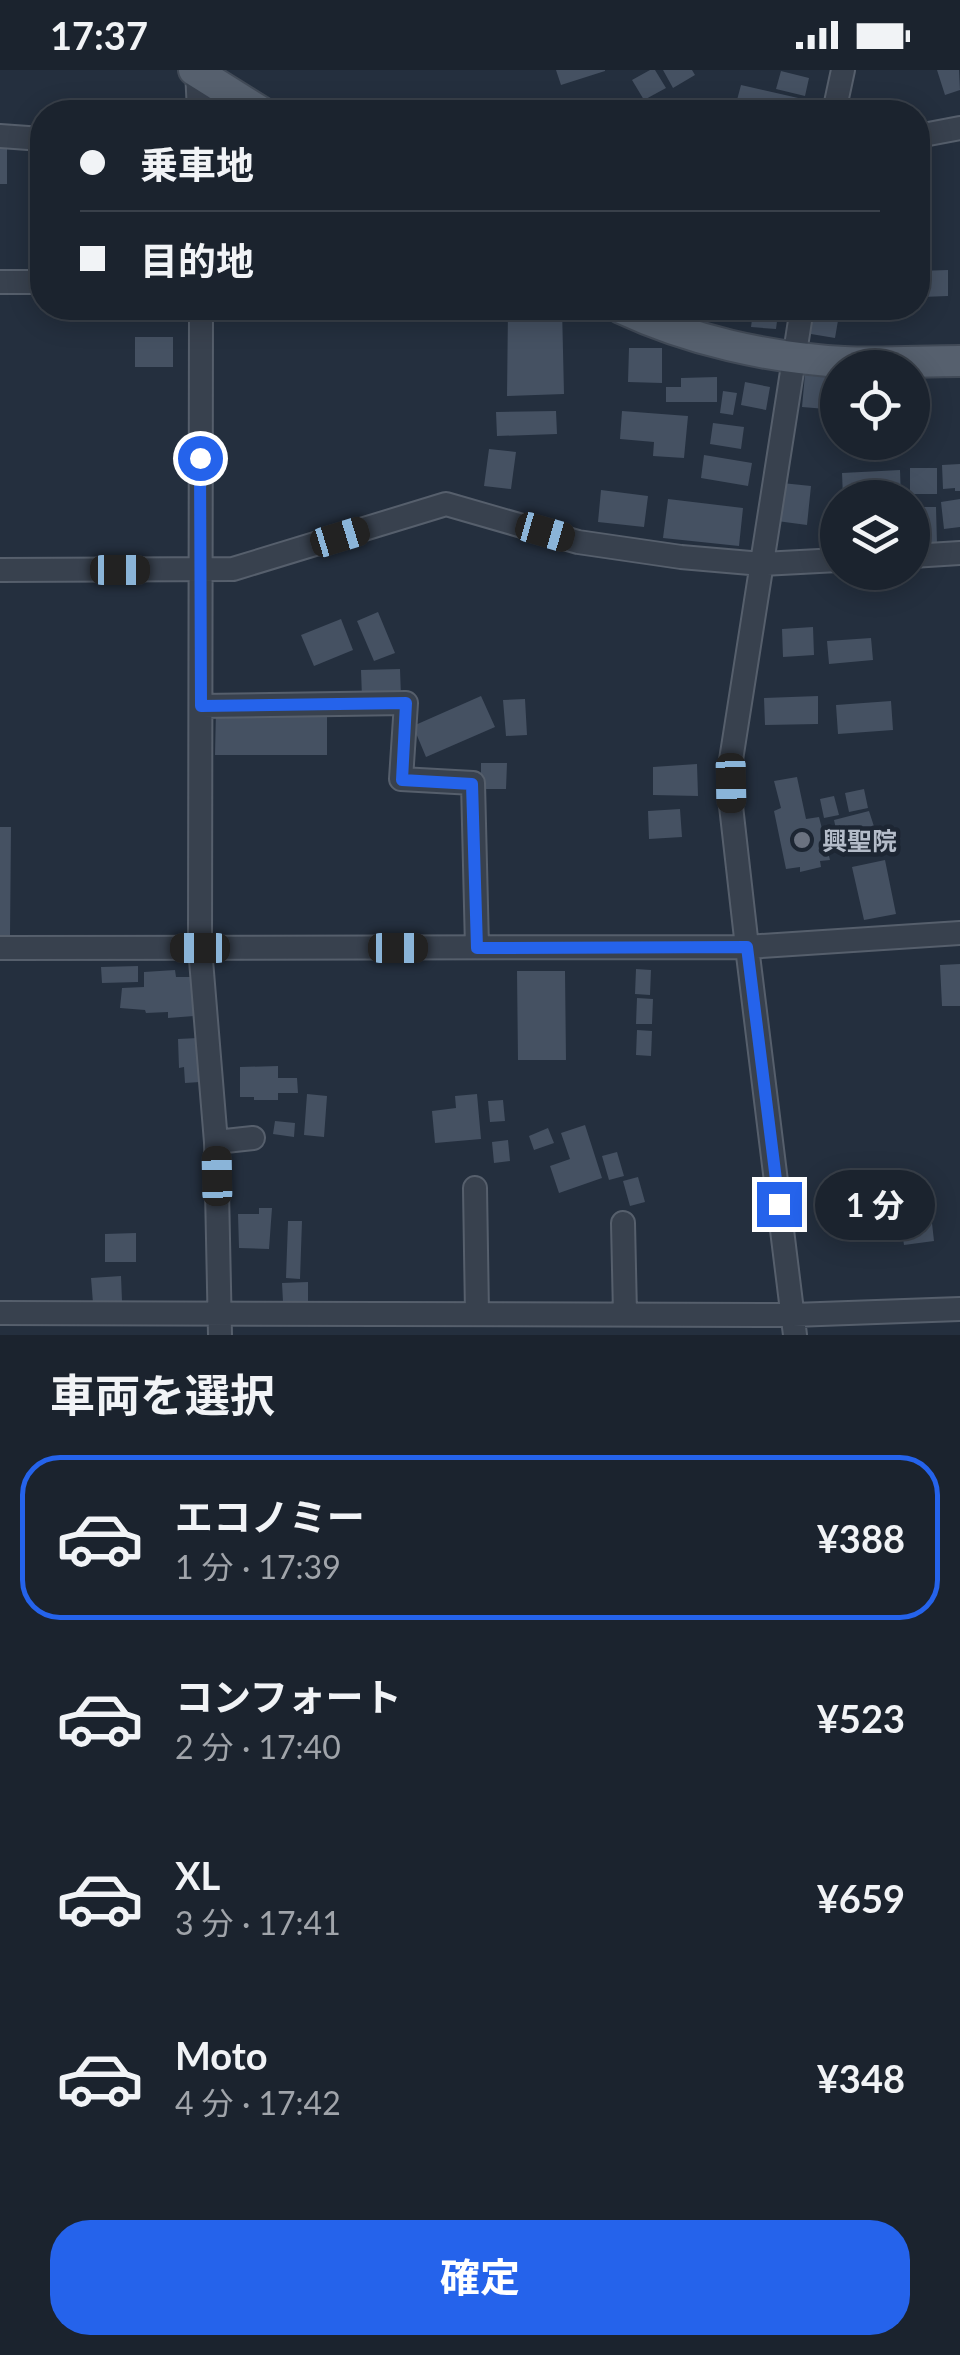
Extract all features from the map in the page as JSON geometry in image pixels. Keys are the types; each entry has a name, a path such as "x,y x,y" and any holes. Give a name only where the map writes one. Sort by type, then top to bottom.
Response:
{"main road":[{"path":"196,71 242,100"},
{"path":"651,320 730,346 795,356 844,362 960,361"}],"street":[{"path":"837,100 843,70"},
{"path":"196,71 198,100"},
{"path":"930,134 960,128"},
{"path":"0,136 30,138"},
{"path":"0,282 30,282"},
{"path":"201,320 200,948 216,1142 219,1324"},
{"path":"794,1325 731,806 731,760 800,320"},
{"path":"0,570 233,569 446,504 578,542 762,564 820,561"},
{"path":"930,555 960,553"},
{"path":"201,706 406,703 402,780 472,784 477,948"},
{"path":"0,948 747,947 960,933"},
{"path":"216,1142 253,1138"},
{"path":"474,1321 475,1188"},
{"path":"623,1223 625,1314"},
{"path":"0,1312 219,1324 474,1321 625,1314 794,1325 960,1309"}],"building":[{"path":"556,70 605,70 605,71 561,85"},
{"path":"655,70 666,88 644,100 632,80"},
{"path":"663,70 692,70 695,75 673,88"},
{"path":"937,70 959,70 960,90 945,95"},
{"path":"781,71 809,78 805,96 776,89"},
{"path":"741,85 807,100 737,100"},
{"path":"0,149 7,149 7,184 0,184"},
{"path":"948,270 948,296 930,297 930,271"},
{"path":"508,320 562,320 564,394 507,396"},
{"path":"752,320 777,320 776,329 751,327"},
{"path":"808,320 838,320 835,338 805,333"},
{"path":"135,337 173,337 173,367 135,367"},
{"path":"629,348 662,348 662,383 628,382"},
{"path":"805,374 820,375 820,408 802,407"},
{"path":"717,377 717,402 666,402 666,387 681,387 681,378"},
{"path":"745,382 770,387 766,410 741,405"},
{"path":"723,391 737,393 733,415 720,413"},
{"path":"556,411 557,434 497,436 496,412"},
{"path":"622,411 688,416 684,458 653,456 654,442 620,439"},
{"path":"713,423 744,427 741,449 710,444"},
{"path":"489,449 516,452 511,489 484,486"},
{"path":"704,455 752,463 748,486 701,478"},
{"path":"960,464 960,491 943,489 942,465"},
{"path":"910,468 937,468 937,494 930,494 930,480 910,480"},
{"path":"900,470 900,480 842,480 842,473"},
{"path":"782,483 811,486 807,525 777,521"},
{"path":"601,490 648,496 644,527 598,522"},
{"path":"668,499 743,508 739,546 663,538"},
{"path":"960,499 960,527 944,529 941,502"},
{"path":"930,507 936,507 937,544 930,544"},
{"path":"378,612 395,653 374,661 357,621"},
{"path":"341,619 353,650 314,666 301,635"},
{"path":"813,627 814,655 783,657 782,629"},
{"path":"871,638 873,660 829,664 827,641"},
{"path":"400,669 401,696 362,698 361,670"},
{"path":"481,696 495,727 426,757 413,726"},
{"path":"818,696 818,724 765,725 764,698"},
{"path":"525,699 527,735 506,736 503,700"},
{"path":"891,701 893,730 838,734 836,705"},
{"path":"216,710 327,711 327,755 215,755"},
{"path":"481,763 507,763 506,789 481,789"},
{"path":"697,764 698,796 653,795 653,767"},
{"name":"興聖院","path":"797,777 806,819 819,817 830,860 820,861 821,867 800,872 800,867 786,869 774,811 781,808 774,781"},
{"path":"864,789 868,808 849,812 845,793"},
{"path":"834,796 839,815 824,818 820,799"},
{"path":"680,809 682,837 649,839 648,811"},
{"path":"869,811 881,848 842,856 834,820"},
{"path":"0,827 11,827 10,935 0,935"},
{"path":"885,860 896,914 864,920 852,867"},
{"path":"960,964 960,1006 942,1006 940,965"},
{"path":"138,966 138,982 102,983 101,967"},
{"path":"636,969 651,970 650,995 635,994"},
{"path":"175,970 176,977 192,977 194,1016 168,1018 168,1012 120,1008 122,988 144,987 144,972"},
{"path":"517,971 565,971 566,1060 518,1060"},
{"path":"637,998 653,999 652,1024 636,1024"},
{"path":"637,1030 652,1031 651,1056 636,1055"},
{"path":"198,1038 200,1082 185,1083 184,1067 179,1068 178,1039"},
{"path":"278,1066 278,1078 297,1078 298,1093 278,1093 278,1100 240,1097 240,1067"},
{"path":"307,1094 327,1096 324,1137 304,1135"},
{"path":"477,1094 481,1139 435,1143 432,1111 456,1108 455,1096"},
{"path":"503,1100 505,1121 490,1122 488,1101"},
{"path":"275,1121 295,1123 294,1137 273,1134"},
{"path":"585,1125 602,1178 559,1193 550,1166 570,1159 561,1133"},
{"path":"548,1128 554,1143 534,1150 529,1136"},
{"path":"508,1140 510,1161 494,1163 492,1142"},
{"path":"617,1152 624,1176 609,1180 602,1156"},
{"path":"638,1177 645,1202 630,1206 623,1181"},
{"path":"259,1208 272,1208 269,1249 239,1248 238,1214 259,1214"},
{"path":"931,1214 934,1241 904,1245 900,1218"},
{"path":"288,1221 302,1221 300,1279 286,1278"},
{"path":"136,1233 136,1262 105,1262 105,1234"},
{"path":"121,1276 122,1301 93,1303 91,1278"},
{"path":"308,1282 308,1303 283,1302 282,1283"}],"place":[{"name":"興聖院","path":"802,840"}],"route":[{"path":"200,458 201,706 406,703 402,780 472,784 477,948 747,947 779,1204"}]}
